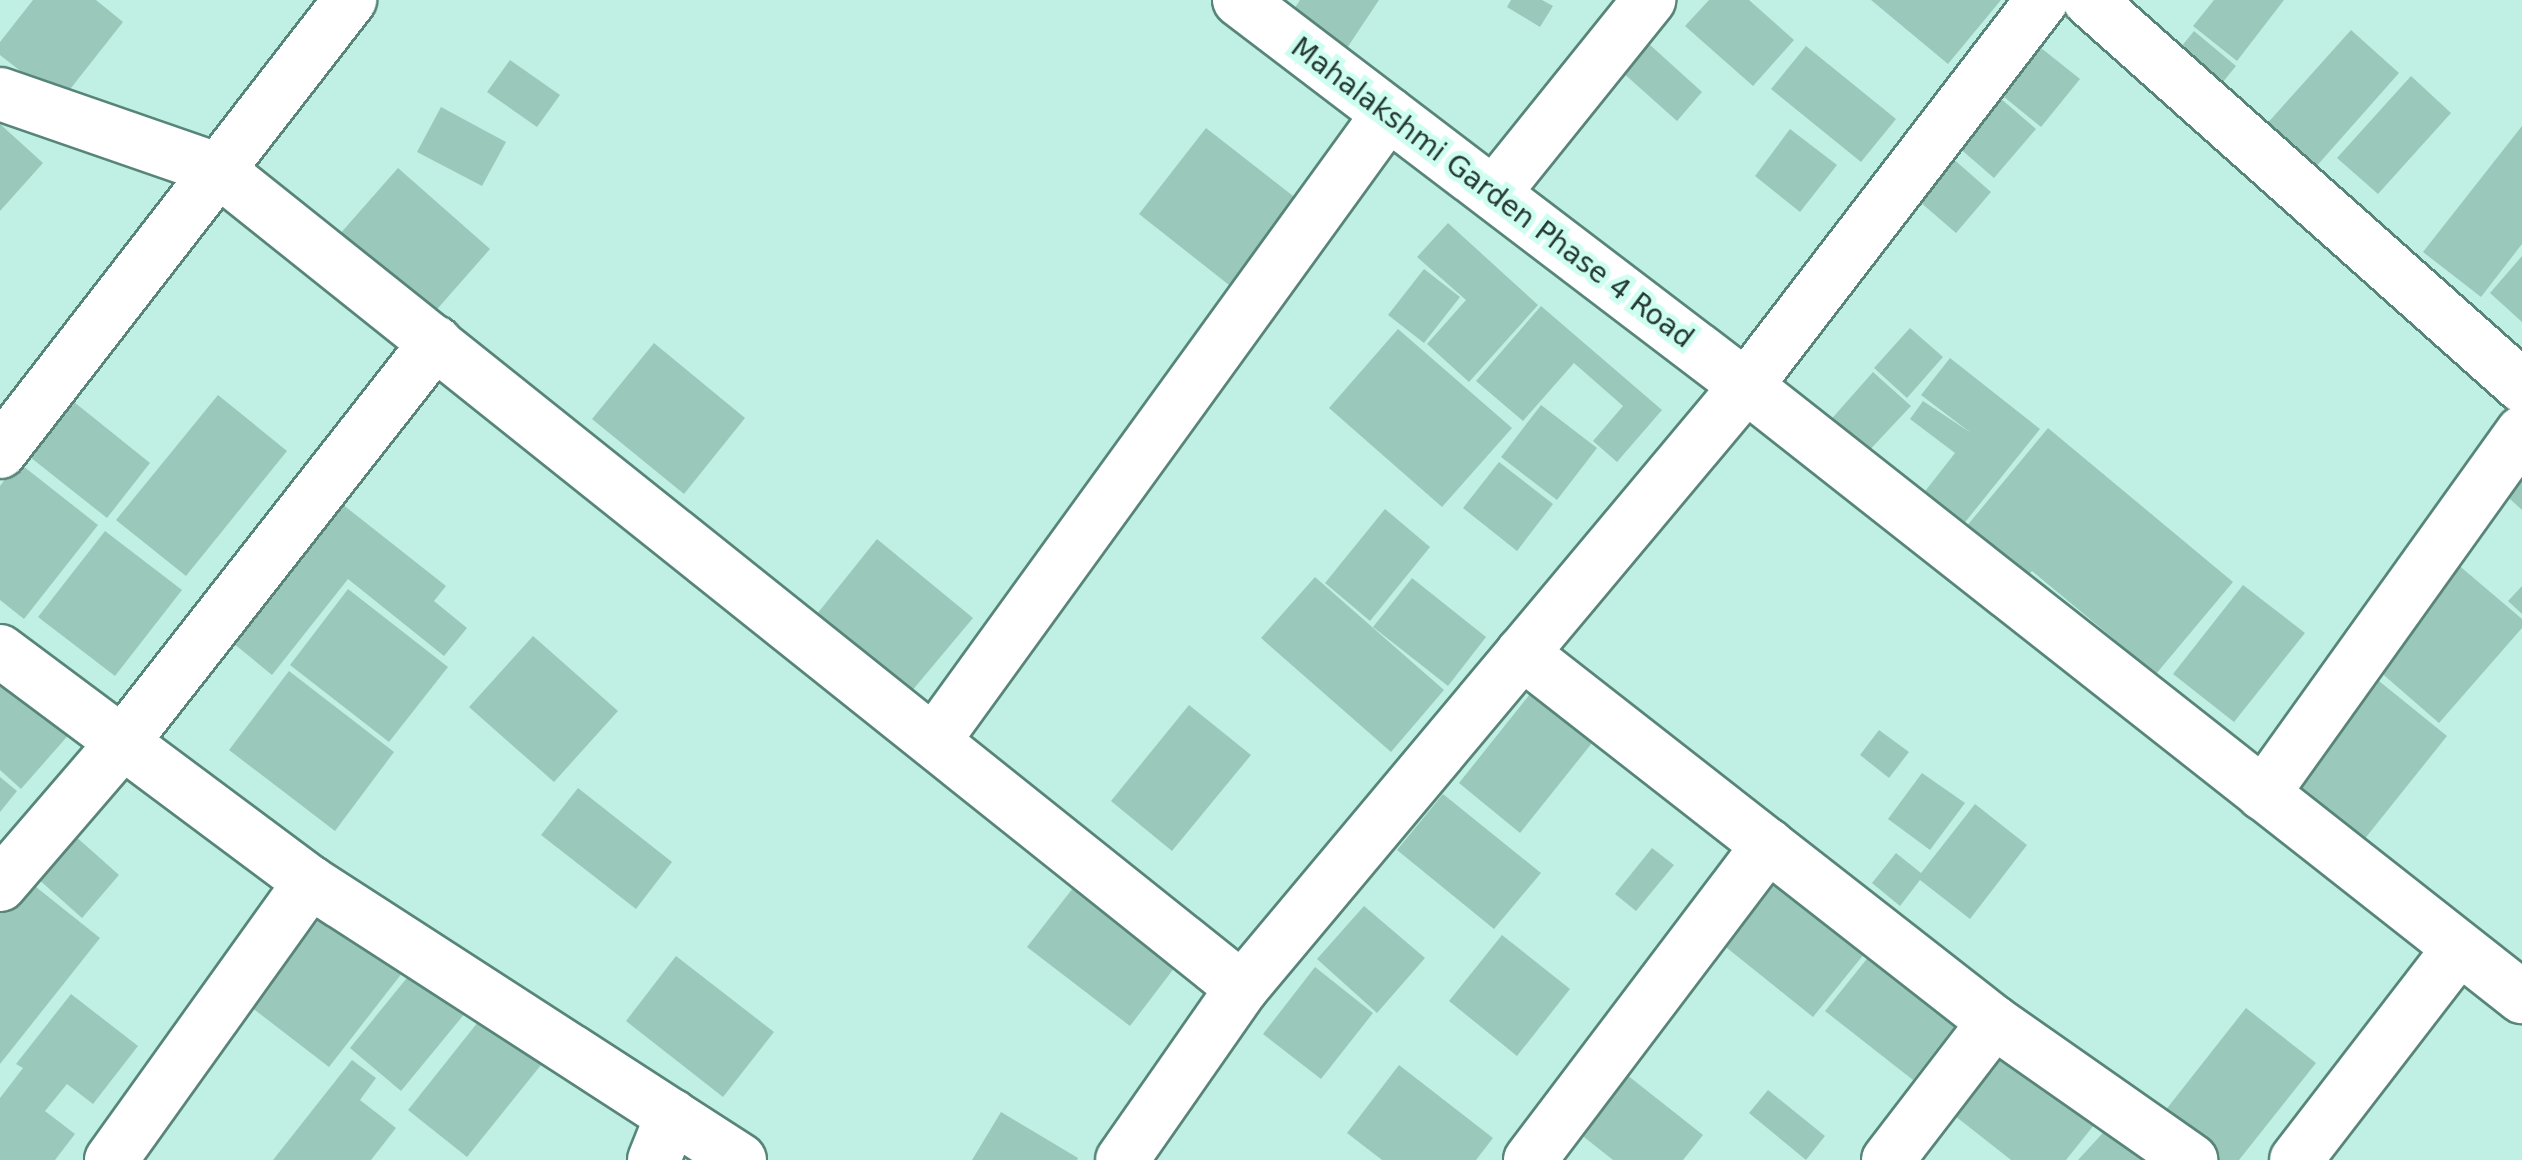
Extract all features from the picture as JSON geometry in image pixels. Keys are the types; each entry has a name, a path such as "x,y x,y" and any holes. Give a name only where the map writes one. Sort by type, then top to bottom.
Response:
{"street":[{"name":"Mahalakshmi Garden Phase 4 Road","path":"1239,0 1746,386 2522,997"},
{"path":"1494,193 1649,0"},
{"path":"1122,1160 1242,988 1746,386 2042,0"},
{"path":"2089,0 2522,386"},
{"path":"0,452 339,4"},
{"path":"0,94 217,168 936,738 1242,988"},
{"path":"936,738 1388,114"},
{"path":"0,885 122,742 436,342"},
{"path":"2264,794 2522,432"},
{"path":"0,651 663,1138 740,1160"},
{"path":"1522,653 1994,1022 2192,1160"},
{"path":"1530,1160 1768,846"},
{"path":"111,1160 310,882"},
{"path":"2296,1160 2460,948"},
{"path":"1888,1160 1994,1022"}],"building":[{"path":"33,0 96,0 123,22 60,102 0,55 0,42"},
{"path":"1300,0 1379,0 1345,51 1290,15"},
{"path":"1511,0 1542,0 1553,6 1540,27 1507,7"},
{"path":"1709,0 1749,0 1794,40 1753,86 1685,26"},
{"path":"1871,0 2001,0 1948,64"},
{"path":"2214,0 2284,0 2237,61 2193,26"},
{"path":"2351,30 2399,73 2314,169 2265,126"},
{"path":"2194,31 2236,66 2218,88 2176,53"},
{"path":"1638,34 1702,92 1677,121 1612,63"},
{"path":"2026,36 2080,79 2041,127 1988,84"},
{"path":"1806,46 1896,119 1861,162 1771,89"},
{"path":"510,60 560,95 537,127 487,92"},
{"path":"2411,76 2451,113 2378,194 2337,158"},
{"path":"1992,91 2036,129 1994,178 1950,140"},
{"path":"441,107 506,142 482,186 417,152"},
{"path":"0,124 43,163 0,211"},
{"path":"2522,126 2522,244 2481,297 2423,252"},
{"path":"1206,128 1297,199 1229,285 1139,214"},
{"path":"1790,129 1837,165 1800,212 1755,176"},
{"path":"1942,149 1991,192 1956,233 1905,189"},
{"path":"398,168 490,249 432,315 339,235"},
{"path":"1448,223 1538,305 1469,382 1427,344 1466,300 1417,257"},
{"path":"2522,256 2522,322 2490,293"},
{"path":"1424,269 1460,297 1424,343 1388,315"},
{"path":"1541,306 1662,410 1617,462 1593,441 1623,406 1574,363 1523,421 1476,381"},
{"path":"1910,328 1943,357 1907,398 1874,368"},
{"path":"1398,329 1512,428 1442,507 1329,408"},
{"path":"654,343 745,418 684,494 592,419"},
{"path":"1950,358 2040,429 1958,531 1919,499 1955,453 1910,419 1923,401 1971,433 1921,395"},
{"path":"1873,372 1911,406 1864,456 1827,424"},
{"path":"218,395 287,451 186,576 116,520"},
{"path":"74,402 150,463 107,518 30,457"},
{"path":"1541,405 1597,448 1557,500 1501,457"},
{"path":"2048,428 2233,582 2156,674 2032,571 2021,583 1961,533"},
{"path":"18,462 98,525 24,619 0,600 0,486"},
{"path":"1499,462 1553,504 1517,551 1463,508"},
{"path":"2522,464 2522,510 2499,489"},
{"path":"337,500 446,586 434,601 467,628 444,656 348,579 272,675 227,638"},
{"path":"1385,509 1430,547 1370,621 1325,583"},
{"path":"105,531 182,590 115,676 38,617"},
{"path":"877,539 973,618 911,692 817,614"},
{"path":"2449,557 2522,619 2522,628 2439,723 2363,657"},
{"path":"1315,577 1444,690 1391,752 1261,638"},
{"path":"1412,578 1486,637 1448,686 1373,627"},
{"path":"2243,585 2305,633 2234,722 2173,674"},
{"path":"2522,586 2522,614 2508,601"},
{"path":"348,589 448,667 389,742 290,665"},
{"path":"533,636 618,711 554,782 469,707"},
{"path":"0,667 72,731 21,789 0,770"},
{"path":"289,671 394,752 335,831 229,750"},
{"path":"2379,681 2447,736 2363,841 2295,786"},
{"path":"1534,689 1596,738 1520,833 1459,783"},
{"path":"1189,705 1251,755 1172,851 1111,801"},
{"path":"1879,730 1909,752 1889,778 1860,755"},
{"path":"1922,773 1965,803 1930,850 1888,819"},
{"path":"0,777 17,791 0,812"},
{"path":"578,788 672,862 636,909 541,835"},
{"path":"1443,794 1541,873 1494,929 1397,850"},
{"path":"1975,804 2027,845 1970,919 1920,880 1900,906 1872,883 1896,853 1921,873"},
{"path":"64,826 119,875 82,918 27,869"},
{"path":"1652,848 1674,865 1636,911 1615,894"},
{"path":"1773,872 1869,948 1813,1017 1717,940"},
{"path":"21,875 100,938 0,1064 0,901"},
{"path":"1073,888 1175,967 1130,1026 1027,947"},
{"path":"335,899 413,959 329,1067 251,1007"},
{"path":"1364,906 1425,958 1377,1013 1317,959"},
{"path":"1502,935 1570,989 1517,1056 1449,1001"},
{"path":"1874,950 1961,1018 1913,1080 1825,1011"},
{"path":"676,956 774,1032 723,1097 626,1021"},
{"path":"419,963 471,1006 401,1091 350,1048"},
{"path":"1315,967 1373,1013 1321,1079 1263,1034"},
{"path":"71,994 138,1046 93,1104 67,1084 45,1111 75,1134 55,1160 0,1160 0,1098 23,1068 16,1064"},
{"path":"2246,1008 2316,1063 2239,1160 2217,1160 2161,1116"},
{"path":"486,1012 545,1060 467,1157 408,1110"},
{"path":"2002,1045 2098,1120 2066,1160 2011,1160 1950,1112"},
{"path":"352,1060 376,1078 360,1100 396,1128 371,1160 273,1160"},
{"path":"1399,1065 1493,1138 1476,1160 1382,1160 1347,1133"},
{"path":"1617,1067 1703,1135 1683,1160 1613,1160 1570,1126"},
{"path":"1768,1090 1825,1136 1806,1160 1749,1113"},
{"path":"1001,1112 1078,1158 1077,1160 972,1160"},
{"path":"2112,1123 2153,1160 2078,1160"}]}
